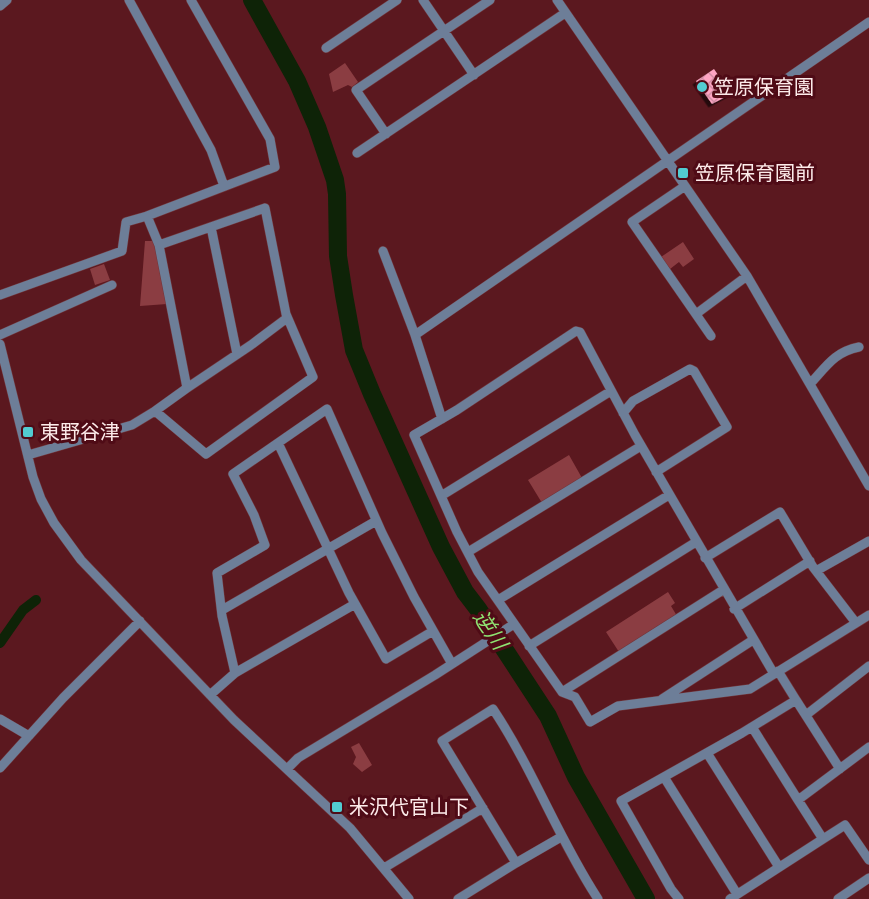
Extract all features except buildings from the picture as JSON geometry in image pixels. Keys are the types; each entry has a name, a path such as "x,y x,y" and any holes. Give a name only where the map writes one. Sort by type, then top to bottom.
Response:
{"street":[{"path":"0,6 7,0"},
{"path":"129,0 211,150 224,186"},
{"path":"0,296 122,251 126,222 275,167 270,139 191,0"},
{"path":"326,48 398,0"},
{"path":"423,0 474,75"},
{"path":"386,134 356,90 490,0"},
{"path":"557,0 747,276 869,486"},
{"path":"357,153 566,13"},
{"path":"415,335 869,22"},
{"path":"685,186 632,222 711,336"},
{"path":"155,411 206,454 313,377 287,318 266,208 159,245"},
{"path":"147,216 159,245 187,388"},
{"path":"211,227 237,354"},
{"path":"383,251 415,335 442,419"},
{"path":"696,314 747,276"},
{"path":"0,335 112,285"},
{"path":"28,455 132,425 287,318"},
{"path":"840,770 806,715 796,700 776,672 753,640 734,609 641,446 580,332 576,331 414,435 468,552 498,600 510,626 529,645 562,692 575,697 590,722 618,706 750,688 776,672 869,615"},
{"path":"0,344 41,499 61,533 81,560 210,695 350,828 409,899"},
{"path":"810,384 837,354 859,347"},
{"path":"623,412 633,401 690,369 694,370 727,427 656,472"},
{"path":"0,384 9,378"},
{"path":"441,496 611,391"},
{"path":"235,673 217,573 265,545 254,515 233,474 327,409 376,521 452,664"},
{"path":"278,443 327,548 386,659 433,631"},
{"path":"468,552 641,446"},
{"path":"498,600 669,495"},
{"path":"705,558 780,512 816,571 856,623"},
{"path":"222,610 376,521"},
{"path":"816,571 869,541"},
{"path":"529,645 696,542"},
{"path":"734,609 810,561"},
{"path":"562,692 723,590"},
{"path":"210,695 235,673 355,604"},
{"path":"0,768 63,698 140,621"},
{"path":"287,769 298,758 510,626"},
{"path":"658,701 753,640"},
{"path":"806,715 869,666"},
{"path":"679,899 621,801 752,728 796,700"},
{"path":"516,863 442,741 493,709 511,736 561,837 596,896 584,899"},
{"path":"0,719 29,736"},
{"path":"752,728 823,839"},
{"path":"798,800 869,747"},
{"path":"707,753 779,867"},
{"path":"664,777 734,897 845,825 869,860"},
{"path":"384,868 483,808"},
{"path":"458,899 561,837"},
{"path":"838,899 869,878"}],"shaded area":[{"path":"345,63 358,82 352,87 348,85 333,92 329,74"},
{"path":"145,241 153,241 158,253 167,304 140,306"},
{"path":"683,242 694,259 683,267 679,262 670,269 661,257"},
{"path":"104,264 110,280 95,285 90,269"},
{"path":"569,455 582,478 542,503 528,480"},
{"path":"668,592 675,603 671,606 677,616 619,652 606,632"},
{"path":"359,743 372,765 362,772 353,764 356,757 351,747"}],"waterway":[{"name":"逆川","path":"252,0 297,81 317,127 335,180 338,256 344,295 354,350 372,394 441,547 465,592 548,716 576,777 646,899"},
{"path":"0,643 23,610 36,600"}],"place":[{"name":"笠原保育園","path":"702,87"},
{"name":"笠原保育園前","path":"683,173"},
{"name":"東野谷津","path":"28,432"},
{"name":"米沢代官山下","path":"337,807"}]}
